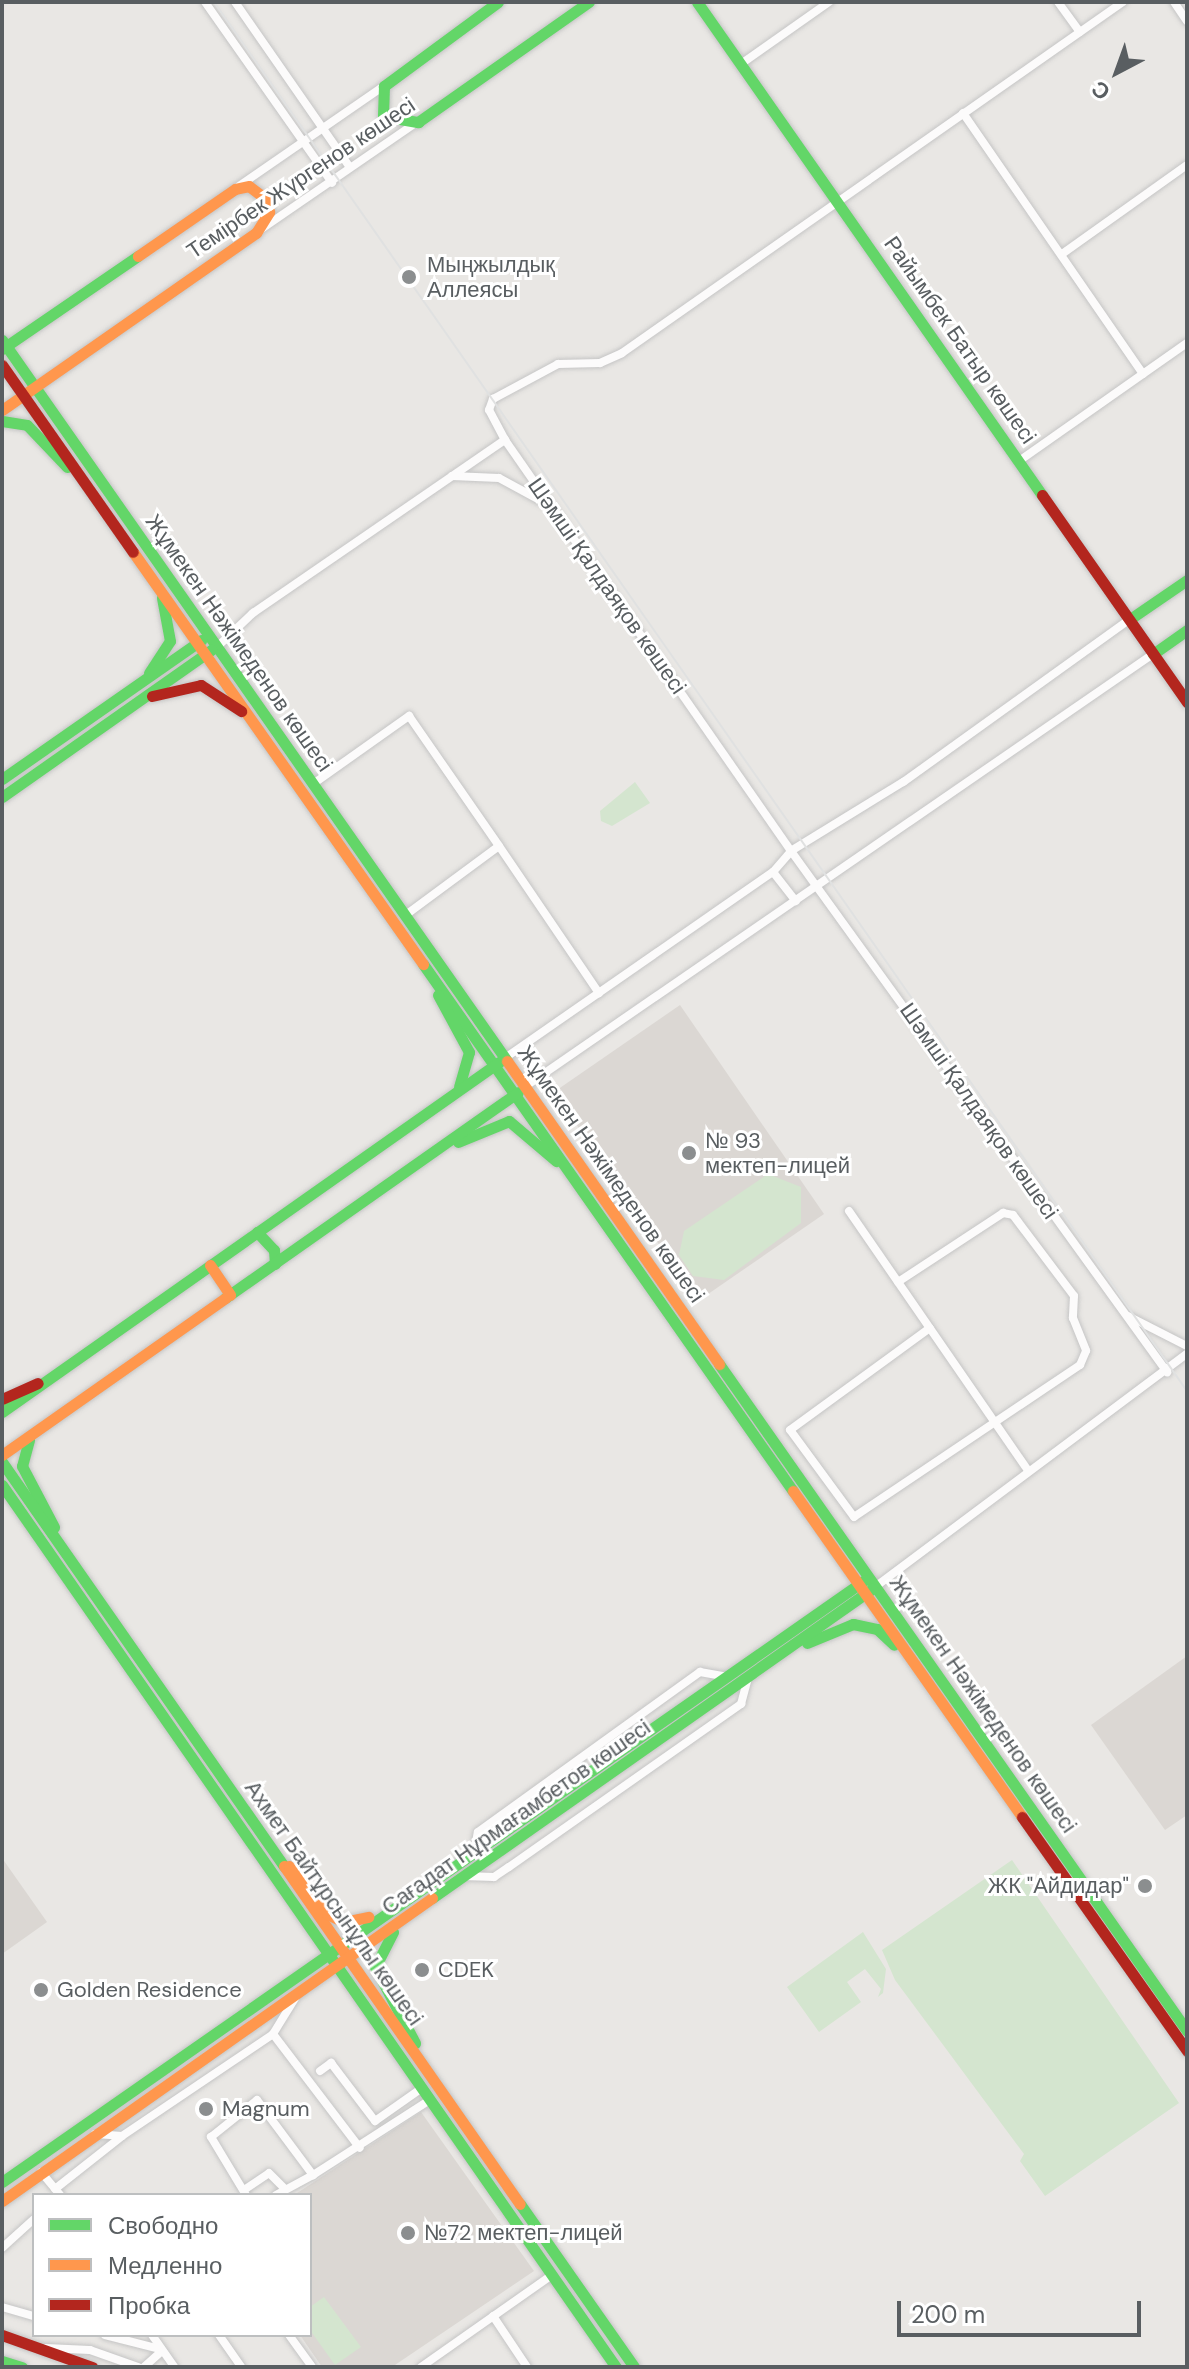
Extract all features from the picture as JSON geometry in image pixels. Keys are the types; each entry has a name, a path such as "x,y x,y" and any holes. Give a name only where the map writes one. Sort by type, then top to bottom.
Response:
{"street":[{"path":"205,2 332,183"},
{"path":"235,2 349,166"},
{"name":"Темірбек Жүргенов көшесі","path":"4,345 384,86 481,7 498,2"},
{"name":"Темірбек Жүргенов көшесі","path":"22,394 332,183 349,166 418,122 589,2"},
{"name":"Райымбек Батыр көшесі","path":"697,2 841,202 1187,702"},
{"path":"741,64 829,2"},
{"path":"1058,2 1080,32"},
{"path":"841,202 1123,2"},
{"path":"1174,2 1187,21"},
{"path":"384,86 383,116 418,122"},
{"path":"963,113 1143,374"},
{"path":"1062,254 1187,165"},
{"path":"235,189 249,186 266,199 269,212 256,233"},
{"name":"Шәмші Қалдаяқов көшесі","path":"841,202 622,353 588,365 558,364 522,389 499,393 489,410 505,440 791,851 1167,1372"},
{"path":"1019,461 1187,343"},
{"name":"Жұмекен Нәжімеденов көшесі","path":"4,345 407,914 500,1061 515,1094 571,1175 1187,2031"},
{"name":"Жұмекен Нәжімеденов көшесі","path":"2,365 431,976 500,1061 526,1086 868,1586 932,1686 1187,2051"},
{"path":"2,410 22,394"},
{"path":"2,421 27,425 84,482"},
{"path":"2,797 217,647 232,629 505,440"},
{"path":"451,476 499,478 553,508"},
{"path":"2,1412 773,872 791,851 903,782 1187,580"},
{"path":"145,679 170,641 160,589"},
{"path":"2,779 208,635 232,629"},
{"path":"2,1455 526,1086 819,887 1187,630"},
{"path":"144,698 201,685 249,716"},
{"path":"313,784 409,716 599,993"},
{"path":"407,914 499,846"},
{"path":"773,872 796,901"},
{"path":"431,976 469,1052 469,1071 454,1094"},
{"path":"435,1151 509,1121 571,1175"},
{"path":"849,1211 1028,1470"},
{"path":"898,1282 1003,1213 1021,1223 1074,1296 1073,1318 1086,1351 1080,1365 854,1517 790,1430 930,1328"},
{"path":"257,1232 274,1250 275,1264"},
{"path":"210,1265 230,1295"},
{"path":"1124,1314 1187,1346"},
{"name":"Сағадат Нұрмағамбетов көшесі","path":"2,2182 424,1886 891,1570 1134,1391 1167,1372 1187,1354"},
{"path":"2,1399 46,1381"},
{"path":"34,1433 22,1466 59,1543"},
{"name":"Ахмет Байтұрсынұлы көшесі","path":"2,1462 634,2367"},
{"name":"Ахмет Байтұрсынұлы көшесі","path":"2,1485 616,2367"},
{"name":"Сағадат Нұрмағамбетов көшесі","path":"2,2201 90,2133 747,1681 868,1586"},
{"path":"764,1667 853,1624 890,1638 932,1686"},
{"path":"474,1852 478,1832 700,1672 728,1678"},
{"path":"462,1876 494,1877 509,1867 741,1704 747,1681"},
{"path":"278,1857 327,1914 344,1922 361,1922 424,1886"},
{"path":"414,1911 387,1938 375,1967 421,2063"},
{"path":"41,2172 58,2192 122,2136 273,2034 301,1988"},
{"path":"273,2034 360,2148"},
{"path":"320,2071 331,2063 375,2121 422,2088"},
{"path":"285,2189 269,2173 245,2192 211,2137 215,2126 261,2099 313,2175"},
{"path":"279,2193 360,2148 430,2100"},
{"path":"90,2133 122,2136"},
{"path":"2,2248 32,2221"},
{"path":"421,2367 552,2275"},
{"path":"2,2307 32,2315"},
{"path":"493,2316 527,2367"},
{"path":"2,2335 92,2367"},
{"path":"112,2337 161,2350"},
{"path":"153,2337 174,2367"},
{"path":"220,2337 241,2367"},
{"path":"290,2337 312,2367"},
{"path":"41,2348 90,2350 141,2367 161,2350"},
{"path":"2,2361 22,2367"}],"shaded area":[{"name":"№ 93 мектеп-лицей","path":"680,1005 824,1214 698,1301 554,1092"},
{"path":"1187,1656 1187,1815 1165,1830 1091,1725"},
{"path":"2,1858 47,1922 2,1954"},
{"name":"№72 мектеп-лицей","path":"421,2112 534,2271 392,2367 322,2367 301,2337 312,2337 312,2193 297,2193"}],"green space":[{"path":"635,782 650,803 612,826 601,821 600,811"},
{"path":"768,1174 801,1187 801,1223 724,1280 693,1276 679,1255 684,1231"},
{"path":"1012,1860 1179,2103 1045,2196 1020,2161 1024,2154 895,1980 882,1950"},
{"path":"863,1932 886,1969 883,1993 878,1997 881,1989 865,1969 847,1982 861,2002 819,2032 787,1987"},
{"path":"324,2297 361,2347 335,2365 312,2333 312,2306"}],"tram line":[{"path":"214,2 1187,1391"}],"traffic: fast":[{"path":"498,2 384,86 383,116 418,122 589,2"},
{"path":"697,2 1042,495"},
{"path":"2,349 138,256"},
{"path":"2,340 507,1061"},
{"path":"2,421 27,425 67,467"},
{"path":"1130,619 1187,580"},
{"path":"149,673 170,641 162,598"},
{"path":"1153,654 1187,630"},
{"path":"2,779 201,640"},
{"path":"2,797 211,650"},
{"path":"423,964 793,1491"},
{"path":"438,995 469,1052 459,1087"},
{"path":"2,1412 499,1062"},
{"path":"225,1298 518,1092"},
{"path":"458,1142 509,1121 556,1161"},
{"path":"257,1232 274,1250 275,1264"},
{"path":"719,1364 1187,2031"},
{"path":"29,1440 22,1466 54,1527"},
{"path":"2,1462 284,1866"},
{"path":"2,1485 616,2367"},
{"path":"2,2182 865,1580"},
{"path":"432,1898 872,1589"},
{"path":"807,1643 853,1624 877,1629 894,1645"},
{"path":"393,1932 375,1967 415,2043"},
{"path":"520,2204 634,2367"},
{"path":"2,2361 22,2367"}],"traffic: slow":[{"path":"2,410 256,233 269,212 266,199 249,186 235,189 138,256"},
{"path":"133,552 423,964"},
{"path":"507,1061 719,1364"},
{"path":"210,1265 230,1295"},
{"path":"2,1455 225,1298"},
{"path":"793,1491 1022,1817"},
{"path":"284,1866 520,2204"},
{"path":"289,1866 327,1914 344,1922 368,1917"},
{"path":"2,2201 432,1898"}],"traffic: jam":[{"path":"2,365 133,552"},
{"path":"1042,495 1187,702"},
{"path":"152,696 201,685 241,711"},
{"path":"2,1399 38,1383"},
{"path":"1022,1817 1187,2051"},
{"path":"2,2335 92,2367"}],"place":[{"name":"Мыңжылдық Аллеясы","path":"409,277"},
{"name":"№ 93 мектеп-лицей","path":"689,1153"},
{"name":"ЖК \"Айдидар\"","path":"1145,1886"},
{"name":"CDEK","path":"422,1970"},
{"name":"Golden Residence","path":"41,1990"},
{"name":"Magnum","path":"206,2109"},
{"name":"№72 мектеп-лицей","path":"408,2233"}]}
